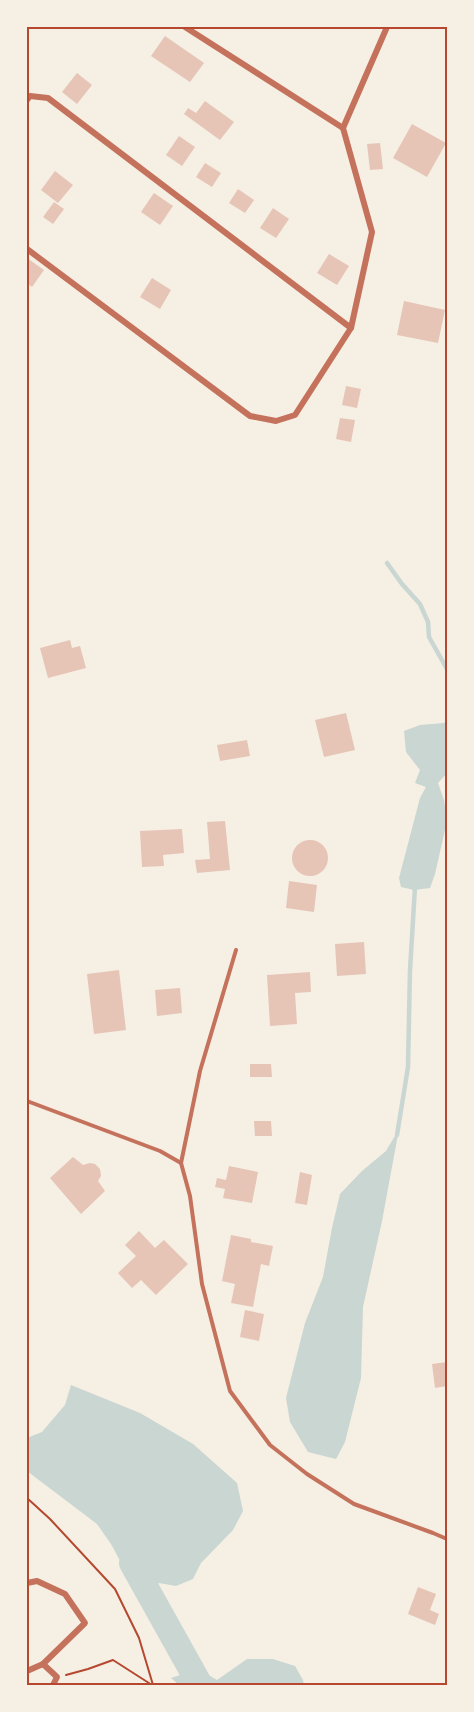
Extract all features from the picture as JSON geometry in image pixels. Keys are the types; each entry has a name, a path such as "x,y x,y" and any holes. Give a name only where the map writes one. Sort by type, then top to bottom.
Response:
{"street":[{"path":"185,27 343,128"},
{"path":"27,249 250,416 276,421 295,415 351,328 372,232 343,128 387,27"},
{"path":"27,100 30,96 48,98 351,328"},
{"path":"27,1583 37,1581 64,1594 85,1623 43,1664 27,1671"},
{"path":"43,1664 57,1677 53,1685"}],"lane":[{"path":"236,950 200,1071 181,1163 190,1196 202,1284 230,1392 270,1445 307,1474 354,1504 447,1539"},
{"path":"27,1101 160,1151 181,1163"}],"path":[{"path":"27,1498 50,1519 115,1589 139,1638 152,1685"},
{"path":"57,1677 113,1660 152,1685"}],"shaded area":[{"path":"447,720 447,773 438,783 444,800 447,821 435,874 430,888 414,890 401,887 399,878 420,798 426,787 415,783 420,770 406,752 404,731 420,725 444,723"},
{"path":"399,1129 363,1307 361,1378 345,1442 336,1459 308,1452 290,1422 286,1398 305,1323 323,1277 340,1194 386,1151"},
{"path":"71,1385 140,1413 193,1444 237,1483 243,1511 233,1530 201,1563 193,1579 176,1586 159,1583 141,1599 111,1544 97,1524 27,1471 27,1438 42,1432 65,1405"},
{"path":"247,1659 273,1659 295,1666 304,1685 179,1685 171,1678 198,1669 217,1680"}],"building":[{"path":"165,36 204,63 190,82 151,56"},
{"path":"77,73 92,85 77,104 62,92"},
{"path":"205,101 234,122 220,140 184,114 188,108 196,113"},
{"path":"412,124 446,143 427,177 393,158"},
{"path":"179,136 195,147 182,166 166,155"},
{"path":"380,143 383,169 370,170 367,144"},
{"path":"205,163 221,173 212,187 196,177"},
{"path":"55,171 73,185 58,203 41,190"},
{"path":"238,189 254,200 245,213 229,203"},
{"path":"154,193 173,206 160,225 141,212"},
{"path":"54,202 64,209 53,224 43,217"},
{"path":"273,208 289,219 276,238 260,228"},
{"path":"329,254 349,266 337,285 317,273"},
{"path":"27,258 44,270 32,287 27,283"},
{"path":"152,278 171,290 160,309 140,297"},
{"path":"404,301 445,310 438,343 397,335"},
{"path":"346,386 361,389 357,408 342,405"},
{"path":"340,418 355,420 351,442 336,439"},
{"path":"70,640 72,648 80,646 86,668 48,678 40,648"},
{"path":"346,713 355,750 324,757 315,720"},
{"path":"247,740 250,756 220,761 217,745"},
{"path":"225,821 230,870 197,873 195,860 210,859 207,822"},
{"path":"182,829 184,853 163,855 164,866 142,867 140,831"},
{"path":"310,840 323,845 328,858 323,871 310,876 297,871 292,858 297,845"},
{"path":"289,881 317,885 314,912 286,908"},
{"path":"364,942 366,974 337,976 335,944"},
{"path":"119,970 126,1030 94,1034 87,974"},
{"path":"310,972 311,992 295,993 297,1024 270,1026 267,975"},
{"path":"180,988 182,1013 157,1016 155,990"},
{"path":"250,1064 271,1064 272,1077 250,1077"},
{"path":"254,1121 271,1121 272,1136 255,1136"},
{"path":"73,1157 83,1165 95,1164 100,1169 101,1176 98,1181 105,1191 81,1214 50,1178"},
{"path":"229,1166 258,1172 252,1203 223,1198 225,1189 215,1187 217,1178 226,1180"},
{"path":"300,1172 312,1175 307,1205 295,1203"},
{"path":"139,1231 155,1248 164,1240 188,1264 156,1295 141,1280 132,1288 118,1273 136,1256 125,1245"},
{"path":"231,1235 273,1246 269,1266 261,1264 253,1307 231,1303 235,1284 222,1281"},
{"path":"245,1310 264,1314 259,1341 240,1337"},
{"path":"447,1362 447,1386 435,1388 432,1364"},
{"path":"418,1587 436,1594 430,1610 439,1614 435,1625 408,1614"}],"waterway":[{"path":"387,563 420,604 428,622 429,637 447,669"},
{"path":"397,1135 408,1067 415,887"},
{"path":"132,1563 200,1685"}]}
